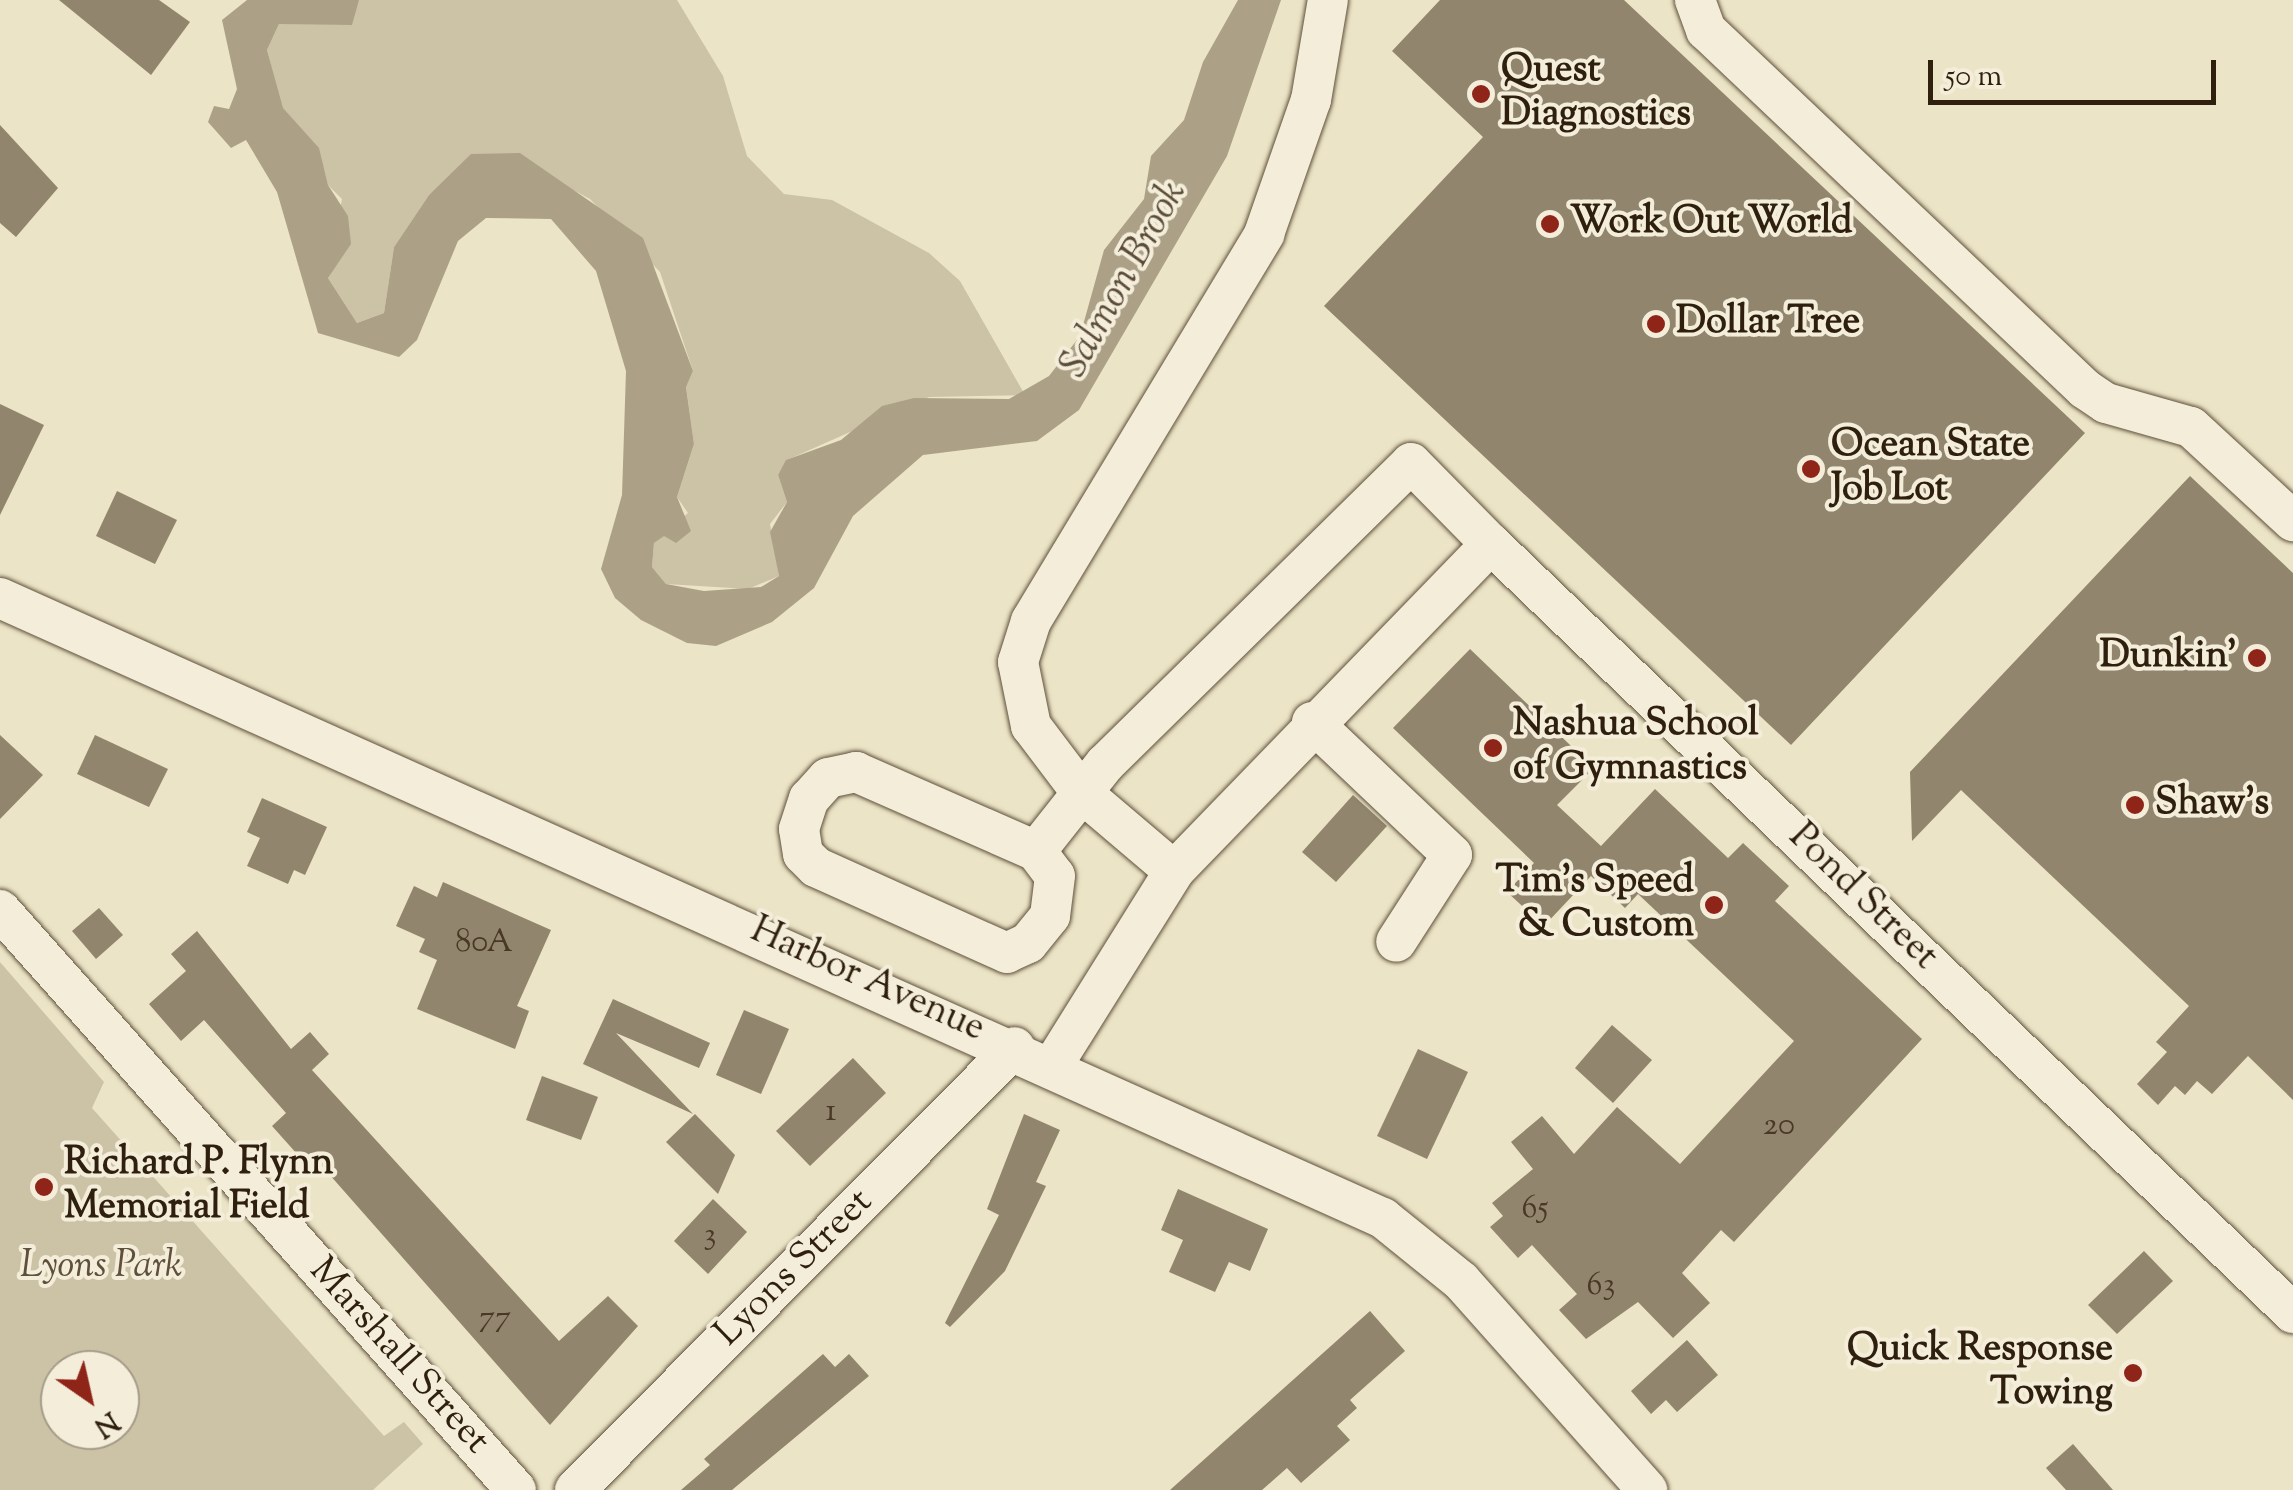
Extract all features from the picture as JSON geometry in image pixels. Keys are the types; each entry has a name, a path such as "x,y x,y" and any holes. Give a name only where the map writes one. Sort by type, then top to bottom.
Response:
{"street":[{"path":"1174,871 1081,792 1031,726 1016,681 1020,650 1264,234 1306,116 1328,0"},
{"path":"1695,0 1706,30 2084,389 2191,427 2293,521"},
{"name":"Pond Street","path":"1081,792 1411,463 2293,1313"},
{"path":"1052,1065 1174,871 1312,722 1491,544"},
{"name":"Harbor Avenue","path":"0,598 1015,1047 1410,1236 1460,1281 1648,1490"},
{"path":"1312,722 1452,855 1396,942"},
{"path":"856,772 1036,851 1055,876 1050,916 1028,942 1007,953 816,867 803,854 799,829 808,799 828,778 856,772"},
{"path":"1036,851 1081,792"},
{"name":"Marshall Street","path":"0,910 516,1490"},
{"name":"Lyons Street","path":"575,1490 1015,1047"}],"green space":[{"path":"359,0 677,0 723,76 747,156 784,194 832,200 929,253 960,281 1025,395 929,397 787,460 778,475 787,502 770,524 779,576 748,589 666,584 652,567 654,543 688,513 677,497 694,444 686,386 693,371 660,272 590,199 545,175 461,168 429,195 394,247 384,313 357,323 328,278 342,199 328,185 318,148 282,108 267,50 279,24 334,24"},
{"name":"Lyons Park","path":"0,962 104,1082 92,1108 384,1436 404,1422 423,1444 373,1490 0,1490"}],"water":[{"name":"Salmon Brook","path":"247,0 359,0 352,25 279,24 267,50 283,108 319,148 328,185 348,216 351,244 328,278 357,323 384,313 394,247 429,195 471,154 520,153 643,238 693,371 686,387 694,444 677,497 691,531 676,543 664,536 654,543 652,567 666,584 704,591 761,587 779,576 770,532 787,502 778,475 786,460 841,440 882,406 914,398 1009,399 1049,376 1080,336 1104,250 1144,199 1151,156 1184,120 1203,62 1238,0 1281,0 1227,156 1079,410 1037,441 923,455 853,516 814,588 772,622 716,646 687,643 641,620 615,598 601,569 622,495 626,371 596,271 551,219 486,218 458,241 417,340 399,357 318,333 277,192 246,140 231,148 208,122 214,106 229,109 237,89 222,20"}],"building":[{"path":"59,0 159,0 190,22 151,75"},
{"path":"1440,0 1624,0 2085,433 1791,745 1324,306 1483,137 1392,51"},
{"path":"0,125 58,188 16,237 0,223"},
{"path":"0,404 44,425 0,515"},
{"name":"Shaw's","path":"2190,476 2293,573 2293,1100 2248,1056 2212,1094 2197,1081 2185,1095 2175,1086 2158,1105 2137,1084 2167,1052 2156,1042 2189,1006 1961,790 1912,841 1910,772"},
{"path":"117,491 177,520 155,564 96,536"},
{"path":"1470,649 1594,768 1557,805 1601,846 1655,789 1728,858 1743,843 1789,886 1775,901 1922,1039 1734,1242 1721,1230 1682,1273 1710,1303 1673,1338 1638,1302 1586,1339 1559,1310 1577,1294 1532,1245 1518,1258 1490,1227 1503,1216 1492,1203 1533,1169 1511,1142 1542,1116 1574,1154 1617,1107 1680,1164 1794,1041 1638,894 1625,908 1591,876 1544,926 1507,892 1534,863 1393,728"},
{"path":"0,735 43,775 0,819"},
{"path":"95,735 168,769 149,807 77,774"},
{"path":"1353,795 1387,826 1336,882 1302,852"},
{"path":"262,798 327,827 305,875 294,870 288,884 247,866 260,838 247,832"},
{"path":"443,882 551,930 517,1006 529,1011 515,1049 417,1009 437,960 419,952 425,939 396,926 414,886 437,897"},
{"path":"99,908 123,935 96,959 72,931"},
{"path":"197,931 291,1049 310,1032 329,1054 312,1070 559,1341 608,1296 638,1326 550,1425 314,1157 306,1164 272,1126 286,1113 204,1020 181,1041 149,1004 186,971 171,954"},
{"path":"613,999 710,1043 699,1068 616,1033 693,1114 583,1064"},
{"path":"744,1010 789,1029 761,1094 716,1075"},
{"path":"1612,1025 1652,1060 1613,1103 1575,1068"},
{"path":"1418,1049 1468,1072 1427,1159 1377,1136"},
{"path":"853,1058 886,1093 810,1166 776,1131"},
{"path":"542,1076 598,1097 581,1140 526,1120"},
{"path":"695,1114 735,1155 718,1194 666,1142"},
{"path":"1024,1114 1060,1130 1036,1182 1046,1186 1005,1271 950,1327 945,1323 999,1215 987,1209"},
{"path":"1178,1189 1268,1229 1250,1271 1229,1262 1215,1292 1169,1272 1183,1240 1161,1230"},
{"path":"713,1199 747,1232 708,1274 674,1241"},
{"path":"2144,1251 2173,1281 2117,1334 2088,1305"},
{"path":"1370,1311 1405,1351 1350,1400 1357,1408 1337,1426 1350,1440 1301,1483 1287,1468 1262,1490 1170,1490"},
{"path":"1687,1340 1718,1375 1677,1412 1666,1400 1651,1414 1631,1391"},
{"path":"823,1354 835,1367 849,1354 869,1376 732,1490 681,1490 710,1465 704,1459"},
{"path":"2073,1444 2113,1490 2066,1490 2046,1468"}],"place":[{"name":"Quest Diagnostics","path":"1481,94"},
{"name":"Work Out World","path":"1550,224"},
{"name":"Dollar Tree","path":"1656,324"},
{"name":"Ocean State Job Lot","path":"1811,469"},
{"name":"Dunkin'","path":"2257,658"},
{"name":"Nashua School of Gymnastics","path":"1493,748"},
{"name":"Shaw's","path":"2135,805"},
{"name":"Tim's Speed & Custom","path":"1714,905"},
{"name":"Richard P. Flynn Memorial Field","path":"44,1187"},
{"name":"Quick Response Towing","path":"2133,1373"}]}
